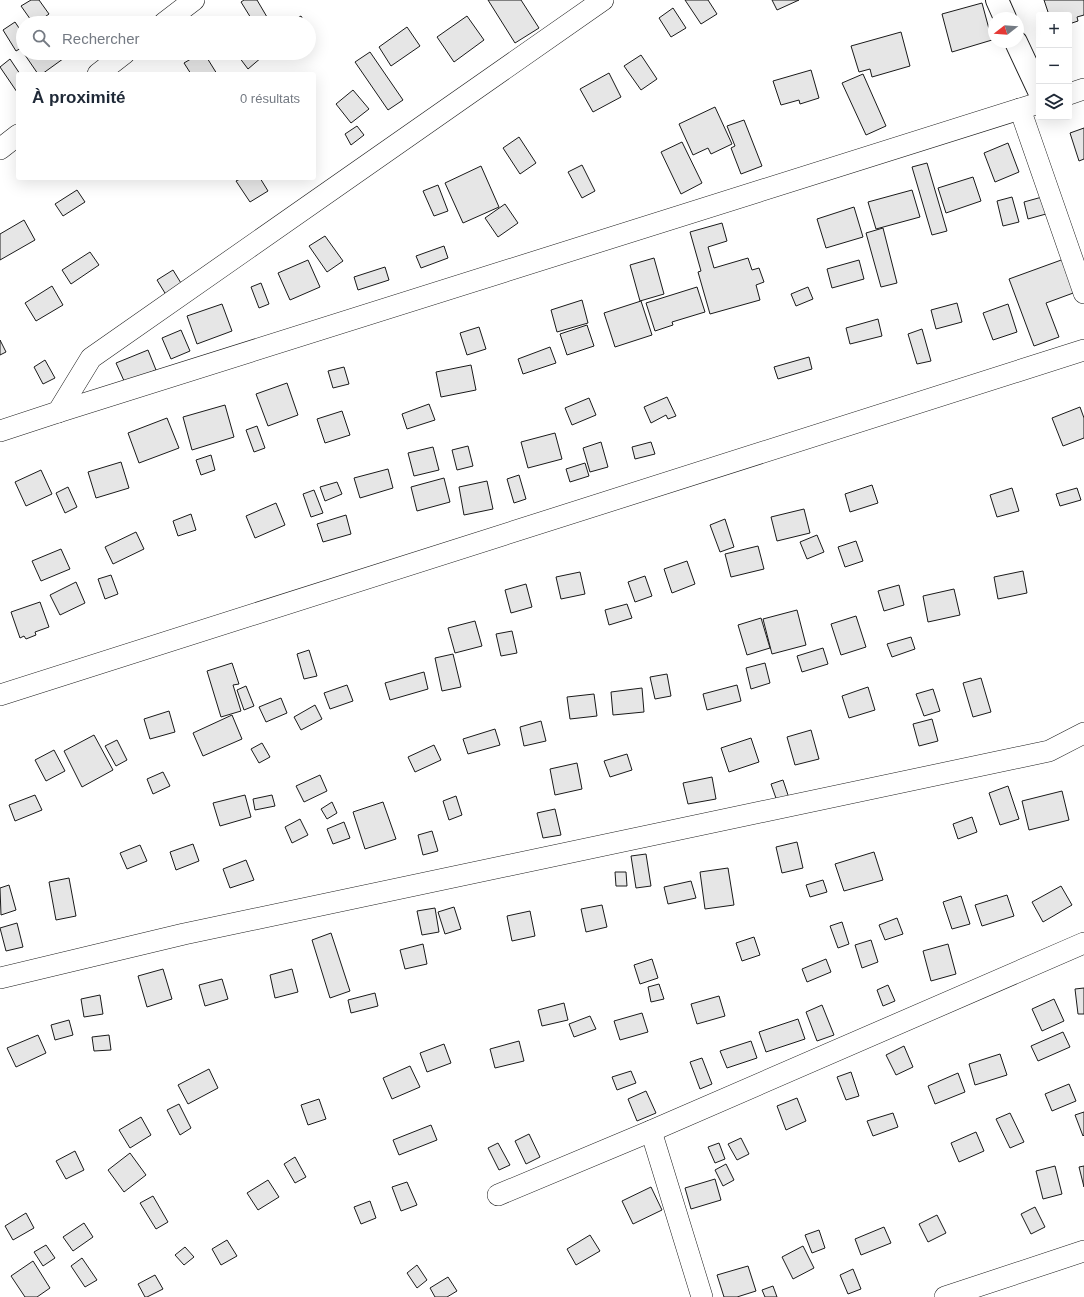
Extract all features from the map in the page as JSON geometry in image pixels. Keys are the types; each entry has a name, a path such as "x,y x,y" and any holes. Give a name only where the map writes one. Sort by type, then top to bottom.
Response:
{"street":[{"path":"173,16 194,0"},
{"path":"58,412 91,358 603,0"},
{"path":"997,0 1002,12"},
{"path":"1019,48 1036,85"},
{"path":"101,72 116,60"},
{"path":"1072,93 1084,89"},
{"path":"0,431 1029,106 1084,293"},
{"path":"0,149 16,137"},
{"path":"0,695 1084,350"},
{"path":"0,978 184,934 1048,751 1084,733"},
{"path":"498,1195 651,1131 1084,943"},
{"path":"651,1131 702,1297"},
{"path":"945,1297 1084,1251"}],"building":[{"path":"31,0 39,0 49,14 46,16 28,16 21,6"},
{"path":"244,0 257,0 266,16 250,16 241,2"},
{"path":"488,0 521,0 539,28 515,43"},
{"path":"685,0 708,0 717,14 701,24"},
{"path":"772,0 799,0 777,10"},
{"path":"1044,0 1084,0 1084,15 1077,17 1078,21 1072,23 1072,12 1048,12"},
{"path":"982,3 988,25 988,41 952,52 942,14"},
{"path":"673,8 686,28 671,37 659,18"},
{"path":"467,16 484,40 454,62 437,37"},
{"path":"15,22 16,24 16,51 3,30"},
{"path":"407,27 420,46 391,66 379,47"},
{"path":"901,32 910,66 872,77 870,69 859,72 851,46"},
{"path":"370,52 403,100 388,110 355,62"},
{"path":"641,55 657,79 641,90 624,66"},
{"path":"10,59 19,72 16,72 16,91 0,67"},
{"path":"28,60 61,60 45,72 37,72"},
{"path":"189,60 208,60 216,72 190,72 184,63"},
{"path":"241,60 258,60 248,69"},
{"path":"811,70 819,98 800,104 799,100 781,105 773,81"},
{"path":"609,73 621,97 593,112 580,89"},
{"path":"863,74 886,126 866,135 842,83"},
{"path":"353,90 369,109 351,123 336,104"},
{"path":"715,107 732,144 711,154 708,148 693,155 679,124"},
{"path":"744,120 762,166 741,174 731,148 735,146 727,126"},
{"path":"357,126 364,135 351,145 345,134"},
{"path":"1084,128 1084,159 1079,161 1070,133"},
{"path":"519,137 536,163 520,174 503,148"},
{"path":"682,142 702,183 681,194 661,152"},
{"path":"1008,143 1019,172 995,182 984,153"},
{"path":"927,163 947,231 932,235 912,167"},
{"path":"582,165 595,191 582,198 568,172"},
{"path":"481,166 499,207 463,223 445,183"},
{"path":"973,177 981,201 946,213 938,188"},
{"path":"261,180 268,191 250,202 236,181"},
{"path":"438,185 448,211 434,216 423,191"},
{"path":"77,190 85,202 63,216 55,204"},
{"path":"912,190 920,217 876,229 868,202"},
{"path":"1012,197 1019,222 1003,226 997,201"},
{"path":"1042,197 1046,214 1028,219 1024,202"},
{"path":"505,204 518,223 498,237 485,218"},
{"path":"854,207 863,237 826,248 817,219"},
{"path":"24,220 35,240 0,260 0,234"},
{"path":"722,223 727,241 708,247 714,268 748,258 752,270 759,268 764,282 756,285 760,300 710,314 698,272 701,271 690,232"},
{"path":"883,228 897,283 881,287 866,233"},
{"path":"325,236 343,261 327,272 309,246"},
{"path":"444,246 448,258 421,268 416,256"},
{"path":"90,252 99,265 71,284 62,270"},
{"path":"654,258 664,294 640,301 630,265"},
{"path":"1064,259 1076,292 1046,303 1059,337 1034,346 1009,279"},
{"path":"308,260 320,287 290,300 278,273"},
{"path":"859,260 864,279 832,288 827,269"},
{"path":"385,267 389,280 358,290 354,277"},
{"path":"173,270 184,288 168,298 157,280"},
{"path":"261,283 269,304 259,308 251,287"},
{"path":"52,286 63,305 36,321 25,303"},
{"path":"697,287 705,312 672,322 673,325 655,331 646,303"},
{"path":"808,287 813,299 796,306 791,294"},
{"path":"582,300 588,323 557,332 551,310"},
{"path":"641,301 652,335 615,347 604,313"},
{"path":"957,303 962,322 936,329 931,310"},
{"path":"222,304 232,331 197,344 187,316"},
{"path":"1008,304 1017,332 993,340 983,313"},
{"path":"878,319 882,336 850,344 846,328"},
{"path":"587,325 594,346 567,355 560,334"},
{"path":"479,327 486,349 467,355 460,333"},
{"path":"922,329 931,361 917,364 908,334"},
{"path":"181,330 190,351 171,359 162,338"},
{"path":"0,340 6,352 0,355"},
{"path":"550,347 556,363 523,374 518,359"},
{"path":"148,350 156,370 125,383 116,363"},
{"path":"809,357 812,369 778,379 774,367"},
{"path":"45,360 55,378 43,384 34,367"},
{"path":"471,365 476,390 441,397 436,372"},
{"path":"344,367 349,384 333,388 328,371"},
{"path":"287,383 298,415 268,426 256,394"},
{"path":"667,397 676,416 668,419 666,415 651,423 644,407"},
{"path":"589,398 596,415 572,425 565,408"},
{"path":"429,404 435,420 407,429 402,414"},
{"path":"225,405 234,437 192,450 183,417"},
{"path":"1080,407 1084,418 1084,438 1063,446 1052,418"},
{"path":"342,411 350,435 325,443 317,419"},
{"path":"167,418 179,448 139,463 128,433"},
{"path":"257,426 265,448 254,452 246,430"},
{"path":"555,433 562,459 528,468 521,442"},
{"path":"601,442 608,467 590,472 583,448"},
{"path":"651,442 655,454 635,459 632,447"},
{"path":"468,446 473,466 457,470 452,450"},
{"path":"433,447 439,470 414,476 408,453"},
{"path":"211,455 215,470 201,475 196,460"},
{"path":"121,462 129,488 96,498 88,472"},
{"path":"585,463 589,476 570,482 566,469"},
{"path":"388,469 393,488 360,498 354,478"},
{"path":"41,470 52,494 26,506 15,482"},
{"path":"519,475 526,499 514,503 507,479"},
{"path":"444,478 450,502 417,511 411,487"},
{"path":"487,481 493,509 464,515 459,487"},
{"path":"337,482 342,494 325,501 320,487"},
{"path":"872,485 878,503 850,512 845,494"},
{"path":"68,487 77,507 65,513 56,493"},
{"path":"1012,488 1019,511 997,517 990,495"},
{"path":"1077,488 1081,500 1060,506 1056,494"},
{"path":"314,490 323,513 311,517 303,494"},
{"path":"276,503 285,525 255,538 246,516"},
{"path":"804,509 810,533 777,541 771,517"},
{"path":"191,514 196,530 178,536 173,521"},
{"path":"346,515 351,534 323,542 317,524"},
{"path":"725,519 734,547 720,552 710,525"},
{"path":"136,532 144,549 113,564 105,547"},
{"path":"817,535 824,552 807,559 800,542"},
{"path":"856,541 863,561 845,567 838,547"},
{"path":"758,546 764,569 731,577 725,554"},
{"path":"61,549 70,569 41,581 32,561"},
{"path":"687,561 695,584 672,593 664,569"},
{"path":"1023,571 1027,593 998,599 994,577"},
{"path":"580,572 585,594 561,599 556,577"},
{"path":"111,575 118,594 105,599 98,579"},
{"path":"645,576 652,596 635,602 628,582"},
{"path":"76,582 85,603 60,615 50,595"},
{"path":"526,584 532,607 511,613 505,590"},
{"path":"899,585 904,605 884,611 878,591"},
{"path":"954,589 960,615 928,622 923,596"},
{"path":"40,602 49,627 35,632 36,635 26,639 24,636 20,638 11,612"},
{"path":"627,604 632,618 609,625 605,610"},
{"path":"797,610 806,645 772,654 763,619"},
{"path":"856,616 866,647 841,655 831,624"},
{"path":"761,618 770,648 747,655 738,625"},
{"path":"475,621 482,646 455,653 448,628"},
{"path":"512,631 517,653 501,656 496,634"},
{"path":"911,637 915,649 892,657 887,644"},
{"path":"823,648 828,664 802,672 797,656"},
{"path":"309,650 317,676 304,679 297,654"},
{"path":"453,654 461,687 442,691 435,658"},
{"path":"232,663 239,684 233,685 241,711 221,717 207,671"},
{"path":"765,663 770,683 751,689 746,668"},
{"path":"424,672 428,689 390,700 385,683"},
{"path":"667,674 671,696 655,699 650,677"},
{"path":"981,678 991,712 973,717 963,683"},
{"path":"347,685 353,701 330,709 324,693"},
{"path":"737,685 741,701 707,710 703,694"},
{"path":"246,686 254,706 244,710 237,690"},
{"path":"868,687 875,710 849,718 842,696"},
{"path":"642,688 644,712 613,715 611,692"},
{"path":"933,689 940,711 924,716 916,694"},
{"path":"594,694 597,716 570,719 567,697"},
{"path":"281,698 287,713 266,722 259,707"},
{"path":"315,705 322,719 301,730 294,717"},
{"path":"169,711 175,732 150,739 144,719"},
{"path":"232,715 242,739 203,756 193,733"},
{"path":"932,719 938,741 919,746 913,724"},
{"path":"541,721 546,741 524,746 520,727"},
{"path":"495,729 500,745 468,754 463,739"},
{"path":"811,730 819,759 795,765 787,737"},
{"path":"94,735 113,770 82,787 64,751"},
{"path":"751,738 759,762 729,772 721,748"},
{"path":"117,740 127,760 116,766 105,746"},
{"path":"262,743 270,757 259,763 251,749"},
{"path":"434,745 441,760 415,772 408,757"},
{"path":"54,750 65,771 46,781 35,760"},
{"path":"627,754 632,770 610,777 604,761"},
{"path":"577,763 582,789 555,795 550,769"},
{"path":"163,772 170,786 153,794 147,779"},
{"path":"320,775 327,791 304,802 296,786"},
{"path":"712,777 716,799 688,804 683,783"},
{"path":"783,780 790,801 778,804 771,784"},
{"path":"1008,786 1019,819 1000,825 989,793"},
{"path":"1062,791 1069,820 1029,830 1022,801"},
{"path":"35,795 42,810 15,821 9,805"},
{"path":"245,795 251,817 220,826 213,803"},
{"path":"272,795 275,806 255,810 253,799"},
{"path":"456,796 462,815 449,820 443,801"},
{"path":"332,802 337,813 327,819 321,809"},
{"path":"383,802 396,839 365,849 353,812"},
{"path":"555,809 561,835 543,838 537,813"},
{"path":"972,817 977,832 958,839 953,824"},
{"path":"300,819 308,835 292,843 285,827"},
{"path":"344,822 350,838 333,844 327,829"},
{"path":"432,831 438,851 423,855 418,835"},
{"path":"797,842 803,868 782,873 776,847"},
{"path":"193,844 199,861 176,870 170,852"},
{"path":"140,845 147,861 127,869 120,853"},
{"path":"874,852 883,880 844,891 835,864"},
{"path":"646,854 651,886 636,888 631,856"},
{"path":"246,860 254,880 230,888 223,869"},
{"path":"728,868 734,905 705,909 700,872"},
{"path":"615,872 626,872 627,886 616,886"},
{"path":"69,878 76,916 56,920 49,882"},
{"path":"823,880 827,892 810,897 806,885"},
{"path":"691,881 696,898 668,904 664,887"},
{"path":"9,885 16,910 1,915 0,888"},
{"path":"1061,886 1072,905 1043,922 1032,902"},
{"path":"1007,895 1014,916 982,926 975,905"},
{"path":"961,896 970,924 952,929 943,902"},
{"path":"602,905 607,927 586,932 581,909"},
{"path":"454,907 461,929 445,934 438,912"},
{"path":"435,908 439,932 422,935 417,911"},
{"path":"530,911 535,936 512,941 507,916"},
{"path":"897,918 903,934 885,940 879,925"},
{"path":"842,922 849,944 838,948 830,926"},
{"path":"17,923 23,947 6,951 0,928"},
{"path":"331,933 350,991 330,998 312,940"},
{"path":"754,937 760,955 742,961 736,943"},
{"path":"871,940 878,962 862,968 855,945"},
{"path":"423,944 427,964 405,969 400,950"},
{"path":"948,944 956,974 931,981 923,951"},
{"path":"652,959 658,978 640,984 634,965"},
{"path":"826,959 831,972 807,982 802,969"},
{"path":"163,969 172,999 147,1007 138,976"},
{"path":"292,969 298,992 275,998 270,975"},
{"path":"222,979 228,999 205,1006 199,985"},
{"path":"659,984 664,999 651,1002 648,987"},
{"path":"888,985 895,1001 883,1006 877,990"},
{"path":"1084,988 1084,1014 1078,1014 1075,989"},
{"path":"375,993 378,1006 351,1013 348,1000"},
{"path":"100,995 103,1014 84,1017 81,999"},
{"path":"719,996 725,1016 697,1024 691,1004"},
{"path":"1054,999 1064,1021 1042,1031 1032,1009"},
{"path":"564,1003 568,1020 542,1026 538,1010"},
{"path":"822,1005 834,1035 817,1041 806,1012"},
{"path":"642,1013 648,1032 620,1040 614,1021"},
{"path":"590,1016 596,1029 574,1037 569,1024"},
{"path":"798,1019 805,1039 766,1052 759,1032"},
{"path":"69,1020 73,1035 55,1040 51,1025"},
{"path":"1063,1032 1070,1047 1038,1061 1031,1046"},
{"path":"38,1035 46,1053 16,1067 7,1048"},
{"path":"109,1035 111,1050 94,1051 92,1037"},
{"path":"519,1041 524,1061 495,1068 490,1049"},
{"path":"751,1041 757,1058 727,1068 720,1051"},
{"path":"444,1044 451,1063 427,1072 420,1053"},
{"path":"904,1046 913,1067 896,1075 886,1055"},
{"path":"1000,1054 1007,1075 975,1085 969,1064"},
{"path":"702,1058 712,1084 700,1089 690,1062"},
{"path":"410,1066 420,1087 392,1099 383,1078"},
{"path":"209,1069 218,1088 188,1104 178,1085"},
{"path":"631,1071 636,1083 617,1090 612,1077"},
{"path":"851,1072 859,1096 846,1100 837,1077"},
{"path":"958,1073 965,1092 935,1104 928,1086"},
{"path":"1069,1084 1076,1101 1052,1111 1045,1094"},
{"path":"646,1091 656,1113 637,1121 628,1099"},
{"path":"797,1098 806,1121 786,1130 777,1106"},
{"path":"319,1099 326,1119 308,1125 301,1105"},
{"path":"179,1104 191,1128 180,1135 167,1110"},
{"path":"1084,1112 1084,1135 1083,1136 1075,1115"},
{"path":"893,1113 898,1127 873,1136 867,1121"},
{"path":"1010,1113 1024,1142 1010,1148 996,1119"},
{"path":"141,1117 151,1135 130,1148 119,1130"},
{"path":"431,1125 437,1140 399,1155 393,1140"},
{"path":"976,1132 984,1151 959,1162 951,1143"},
{"path":"529,1134 540,1157 526,1164 515,1141"},
{"path":"741,1138 749,1154 737,1160 728,1144"},
{"path":"498,1143 510,1165 499,1170 488,1148"},
{"path":"719,1143 725,1159 715,1163 708,1147"},
{"path":"75,1151 84,1170 66,1179 56,1161"},
{"path":"130,1153 146,1175 124,1192 108,1170"},
{"path":"295,1157 306,1177 295,1183 284,1164"},
{"path":"726,1164 734,1180 723,1186 715,1170"},
{"path":"1055,1166 1062,1194 1043,1199 1036,1171"},
{"path":"1084,1166 1084,1187 1079,1167"},
{"path":"715,1179 721,1200 691,1209 685,1188"},
{"path":"268,1180 279,1197 258,1210 247,1193"},
{"path":"407,1182 417,1205 401,1211 392,1187"},
{"path":"651,1187 662,1210 633,1224 622,1201"},
{"path":"153,1196 168,1222 156,1229 140,1203"},
{"path":"370,1201 376,1218 361,1224 354,1207"},
{"path":"1035,1207 1045,1227 1031,1234 1021,1214"},
{"path":"26,1213 34,1228 13,1240 5,1226"},
{"path":"937,1215 946,1233 928,1242 919,1224"},
{"path":"84,1223 93,1237 73,1251 63,1237"},
{"path":"884,1227 891,1243 861,1255 855,1239"},
{"path":"819,1230 825,1248 812,1253 805,1235"},
{"path":"590,1235 600,1251 576,1265 567,1249"},
{"path":"227,1240 237,1256 221,1265 212,1249"},
{"path":"46,1245 55,1258 43,1266 34,1252"},
{"path":"803,1246 814,1268 793,1279 782,1257"},
{"path":"185,1247 194,1257 184,1265 175,1255"},
{"path":"82,1258 97,1280 85,1287 71,1266"},
{"path":"33,1261 50,1288 37,1297 25,1297 11,1276"},
{"path":"417,1265 427,1280 417,1288 407,1273"},
{"path":"748,1266 756,1291 737,1297 724,1297 717,1275"},
{"path":"853,1269 861,1289 848,1294 840,1275"},
{"path":"155,1275 163,1289 145,1297 138,1284"},
{"path":"448,1277 457,1291 447,1297 435,1297 430,1288"},
{"path":"773,1286 777,1297 765,1297 762,1290"}]}
